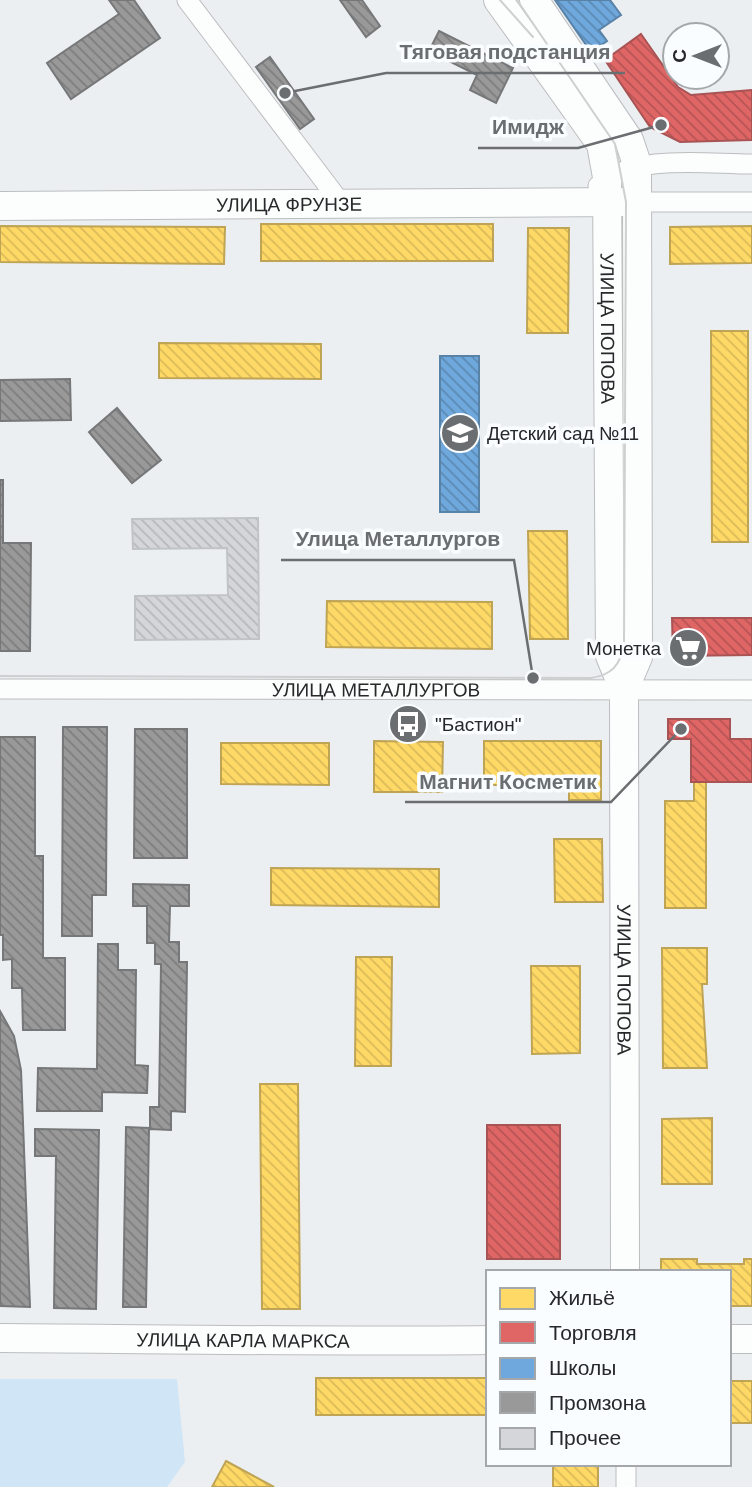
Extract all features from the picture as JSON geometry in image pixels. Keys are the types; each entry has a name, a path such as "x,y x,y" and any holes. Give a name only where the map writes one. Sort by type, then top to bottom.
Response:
{"street":[{"path":"187,0 341,203"},
{"name":"УЛИЦА ПОПОВА","path":"498,0 601,144 607,189 610,656 624,690 625,1270"},
{"name":"УЛИЦА ПОПОВА","path":"534,0 629,140 637,164 638,657 624,690"},
{"name":"УЛИЦА ФРУНЗЕ","path":"0,206 579,202 607,189 637,164 752,164"},
{"name":"УЛИЦА ФРУНЗЕ","path":"607,189 637,202 752,202"},
{"name":"УЛИЦА МЕТАЛЛУРГОВ","path":"0,689 752,690"},
{"name":"УЛИЦА КАРЛА МАРКСА","path":"0,1338 258,1339 302,1342 486,1340"},
{"path":"731,1339 752,1339"},
{"path":"626,1466 626,1487"}],"shaded area":[{"path":"0,1379 177,1379 185,1462 167,1487 0,1487"}],"building: Жильё":[{"path":"261,224 493,224 493,261 261,261"},
{"path":"0,226 225,227 224,264 0,262"},
{"path":"752,226 752,263 670,264 670,227"},
{"path":"528,228 569,228 568,333 527,333"},
{"path":"711,331 748,331 748,542 712,542"},
{"path":"159,343 321,344 321,379 159,378"},
{"path":"528,531 567,531 568,639 530,639"},
{"path":"327,601 492,602 492,649 326,647"},
{"path":"374,741 443,742 442,792 374,792"},
{"path":"484,741 601,741 601,800 569,800 569,785 484,785"},
{"path":"221,743 329,743 329,785 221,784"},
{"path":"694,782 706,782 706,908 665,908 665,801 694,801"},
{"path":"554,839 602,839 603,902 555,902"},
{"path":"271,868 439,869 439,907 271,905"},
{"path":"662,948 707,948 707,984 702,984 707,1068 663,1068"},
{"path":"356,957 392,957 391,1066 355,1066"},
{"path":"531,966 580,966 580,1053 532,1054"},
{"path":"260,1084 298,1084 300,1309 262,1309"},
{"path":"712,1118 712,1184 662,1184 662,1119"},
{"path":"661,1259 697,1259 697,1264 744,1264 744,1259 752,1259 752,1306 731,1306 731,1270 661,1270"},
{"path":"316,1378 486,1378 486,1415 316,1415"},
{"path":"731,1381 752,1381 752,1423 731,1423"},
{"path":"226,1461 274,1487 212,1487"},
{"path":"553,1466 598,1466 598,1487 553,1487"}],"building: Торговля":[{"path":"641,34 661,63 661,91 684,91 691,95 752,90 752,140 680,142 650,127 605,60"},
{"path":"672,618 752,618 752,655 673,656"},
{"path":"668,719 730,719 730,739 752,739 752,782 691,782 691,739 668,739"},
{"path":"487,1125 560,1125 560,1259 487,1259"}],"building: Школы":[{"path":"555,0 610,0 621,15 599,30 607,41 591,52"},
{"path":"440,356 479,356 479,512 440,512"}],"building: Промзона":[{"path":"109,0 134,0 160,38 71,99 47,63 119,14"},
{"path":"340,0 362,0 380,26 366,37"},
{"path":"439,31 513,68 496,103 470,90 477,75 429,51"},
{"path":"270,57 314,119 300,129 256,67"},
{"path":"70,379 71,420 0,421 0,380"},
{"path":"117,408 161,460 132,483 89,432"},
{"path":"0,480 3,480 3,543 31,543 30,651 0,651"},
{"path":"63,727 107,727 106,895 92,895 92,936 62,936"},
{"path":"135,729 187,729 187,858 134,858"},
{"path":"0,737 35,737 35,856 43,856 43,958 65,958 65,1030 23,1030 22,988 12,988 12,959 3,960 3,935 0,935"},
{"path":"133,884 189,885 189,906 170,906 169,942 179,942 179,962 187,962 185,1112 171,1111 171,1130 149,1129 146,1307 123,1307 126,1127 150,1128 150,1107 159,1107 161,964 155,964 155,943 147,943 147,906 133,906"},
{"path":"98,944 118,944 118,970 136,970 135,1065 148,1066 147,1093 102,1092 102,1111 37,1111 38,1068 97,1069"},
{"path":"0,1011 14,1036 21,1070 30,1307 0,1306"},
{"path":"35,1129 99,1130 96,1309 54,1308 56,1156 35,1156"}],"building: Прочее":[{"path":"258,518 259,639 135,640 135,596 228,595 227,548 133,549 132,519"}],"tram line":[{"path":"500,0 533,37"},
{"path":"0,676 591,678 614,668 624,645 626,202 615,144 517,0"}],"place":[{"name":"Тяговая подстанция","path":"285,93"},
{"name":"Имидж","path":"661,125"},
{"name":"Детский сад №11","path":"460,433"},
{"name":"Монетка","path":"688,648"},
{"name":"Улица Металлургов","path":"533,678"},
{"name":"\"Бастион\"","path":"408,724"},
{"name":"Магнит Косметик","path":"681,729"}]}
